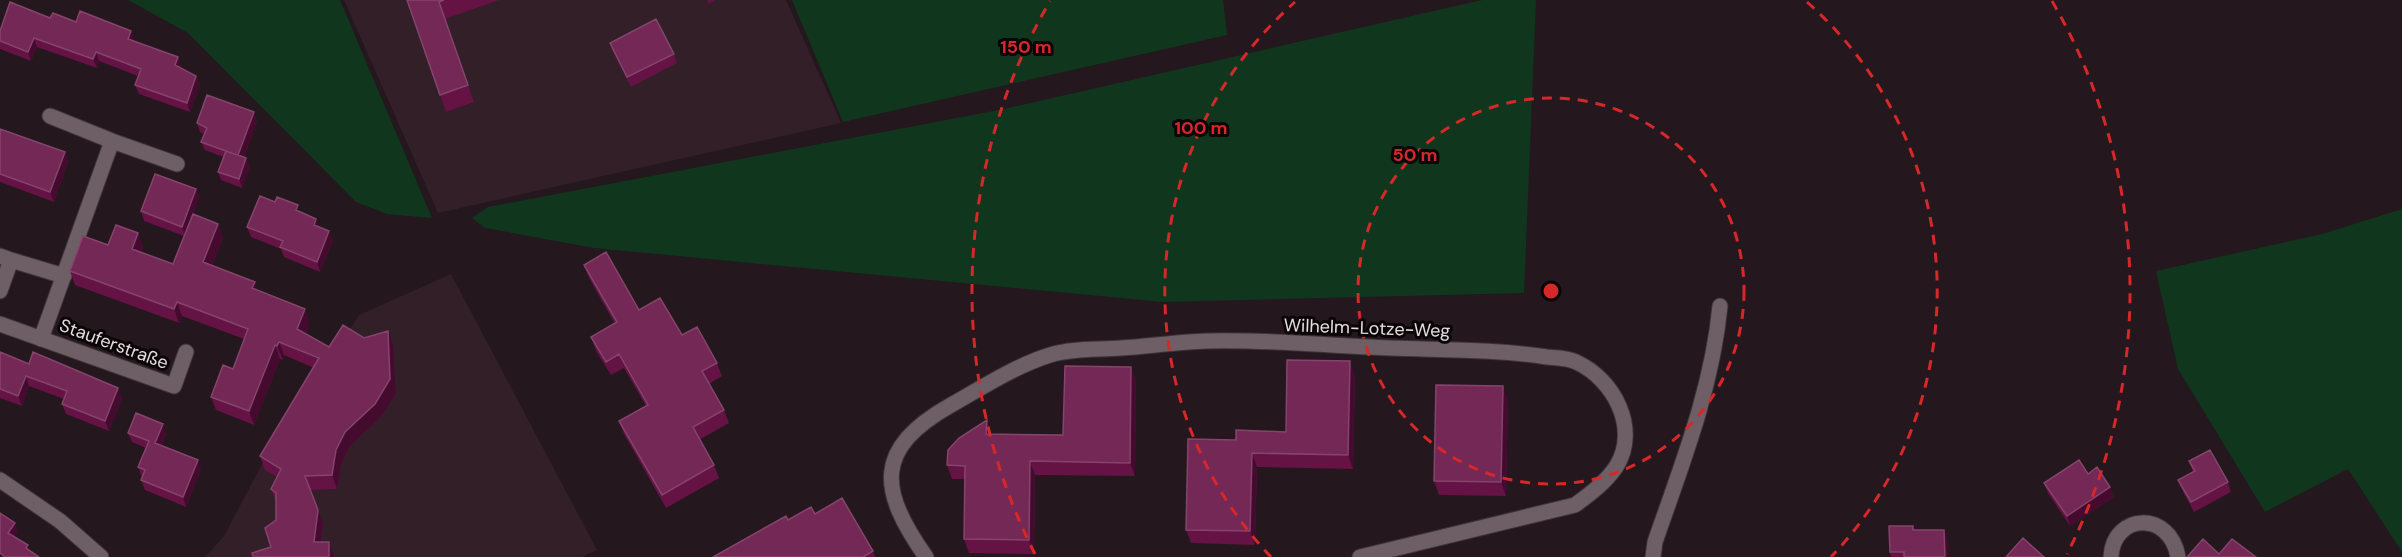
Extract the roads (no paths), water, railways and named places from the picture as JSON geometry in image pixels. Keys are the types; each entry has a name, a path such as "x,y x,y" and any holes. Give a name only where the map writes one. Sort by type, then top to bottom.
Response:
{"street":[{"path":"50,116 177,164"},
{"name":"Stauferstraße","path":"41,339 112,141"},
{"path":"0,291 6,258 64,276"},
{"path":"1653,557 1655,543 1701,411 1716,347 1720,306"},
{"name":"Stauferstraße","path":"0,324 174,386 186,352"},
{"name":"Wilhelm-Lotze-Weg","path":"926,557 903,525 893,499 892,468 899,448 912,430 935,414 1023,365 1053,353 1209,341 1519,353 1575,361 1597,375 1617,397 1624,417 1624,447 1616,466 1596,490 1575,505 1360,557"},
{"path":"0,480 60,521 101,557"},
{"path":"2111,557 2114,541 2123,530 2135,524 2150,523 2165,530 2175,543 2178,557"}]}
